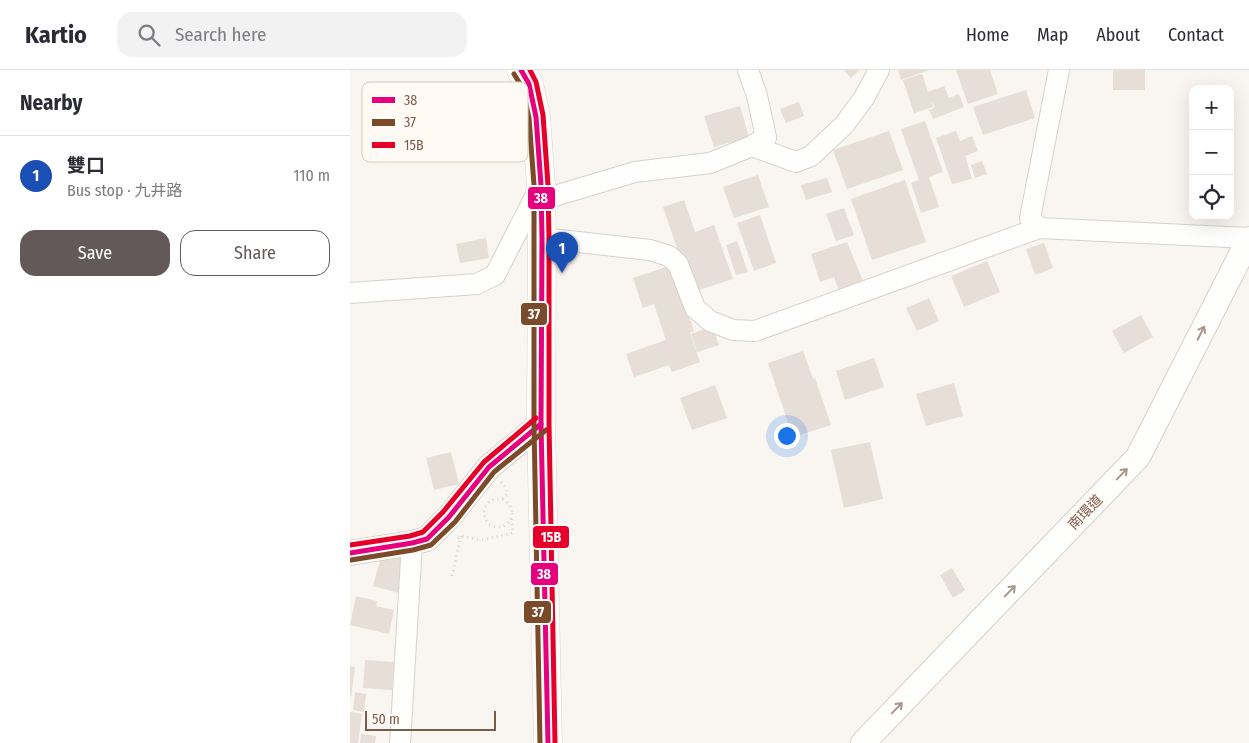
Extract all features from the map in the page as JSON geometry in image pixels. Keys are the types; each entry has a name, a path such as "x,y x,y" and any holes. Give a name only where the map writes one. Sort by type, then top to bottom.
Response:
{"main road":[{"path":"521,70 528,82"},
{"path":"528,82 536,117 541,192 541,424 548,743"}],"street":[{"path":"350,293 476,284 495,275 541,192 635,172 710,163 752,146 766,137 757,96 748,70"},
{"path":"752,146 796,162 811,156 844,125 864,98 878,70"},
{"path":"1039,228 1030,218 1059,70"},
{"path":"542,238 650,250 670,256 678,264 695,308 710,321 733,330 755,331 1039,228 1249,238"},
{"name":"南環道","path":"863,743 1138,457 1249,238"},
{"path":"350,553 420,541 450,517 489,467 541,424"},
{"path":"400,743 420,541"}],"path":[{"path":"420,541 439,547 461,536 482,540 513,533 512,510 506,502 498,499 486,505 484,510 485,519 488,523 499,526 504,525 508,522 511,515"},
{"path":"452,576 461,536"}],"building":[{"path":"844,70 860,70 851,78"},
{"path":"898,70 929,70 901,80"},
{"path":"956,70 990,70 998,94 968,104"},
{"path":"1113,70 1145,70 1145,90 1113,90"},
{"path":"922,74 928,92 944,86 949,98 959,94 964,107 933,119 929,110 935,107 931,101 933,107 914,113 903,80"},
{"path":"1026,90 1035,118 983,135 973,107"},
{"path":"799,102 804,116 786,123 780,109"},
{"path":"740,106 749,137 714,147 704,116"},
{"path":"925,121 943,172 929,177 939,207 921,213 911,183 919,180 901,129"},
{"path":"889,131 903,170 847,189 833,150"},
{"path":"956,131 960,141 972,136 978,151 965,156 972,179 952,184 936,138"},
{"path":"982,161 987,174 975,178 971,165"},
{"path":"758,175 769,207 734,218 723,187"},
{"path":"827,178 832,192 806,200 801,185"},
{"path":"905,180 926,242 872,260 851,199"},
{"path":"684,200 695,232 714,225 733,279 692,292 663,207"},
{"path":"844,208 854,235 836,241 826,214"},
{"path":"760,215 776,263 754,271 737,223"},
{"path":"486,238 489,258 460,263 456,244"},
{"path":"737,241 748,272 736,275 726,245"},
{"path":"847,242 863,281 839,291 834,277 820,282 811,254"},
{"path":"1044,243 1053,268 1035,275 1026,249"},
{"path":"987,261 1000,292 964,307 951,276"},
{"path":"672,265 694,331 690,333 700,362 672,372 669,365 634,377 626,354 666,340 654,304 643,308 633,278"},
{"path":"929,298 939,321 917,331 906,308"},
{"path":"1141,315 1153,337 1124,353 1112,331"},
{"path":"712,326 719,345 697,352 691,334"},
{"path":"803,351 813,379 815,378 831,425 793,437 768,363"},
{"path":"874,358 884,387 845,400 836,371"},
{"path":"954,383 963,416 926,426 916,394"},
{"path":"715,385 727,418 692,430 680,398"},
{"path":"870,442 883,499 844,508 831,450"},
{"path":"451,452 459,484 434,490 426,458"},
{"path":"382,553 408,560 399,593 373,586"},
{"path":"952,568 965,590 953,598 940,575"},
{"path":"356,596 377,601 376,606 394,610 389,634 350,625"},
{"path":"365,660 394,662 392,690 363,688"},
{"path":"350,666 355,667 351,697 350,697"},
{"path":"355,692 366,694 364,712 353,710"},
{"path":"350,712 362,714 358,743 350,743"},
{"path":"361,734 376,736 375,743 360,743"}],"transit line":[{"name":"38","path":"521,70 528,82"},
{"name":"15B","path":"530,70 536,82 543,115 548,185 549,424 555,743"},
{"name":"37","path":"514,74 519,82"},
{"name":"38","path":"528,82 536,117 541,185 541,424 548,743"},
{"name":"37","path":"528,114 534,185 534,424 540,743"},
{"name":"15B","path":"350,545 410,536 423,532 443,512 484,462 536,418"},
{"name":"38","path":"350,553 427,539 449,517 489,467 541,424"},
{"name":"37","path":"351,560 413,550 431,545 455,522 494,472 546,430"}],"place":[{"name":"雙口","path":"562,273"}]}
